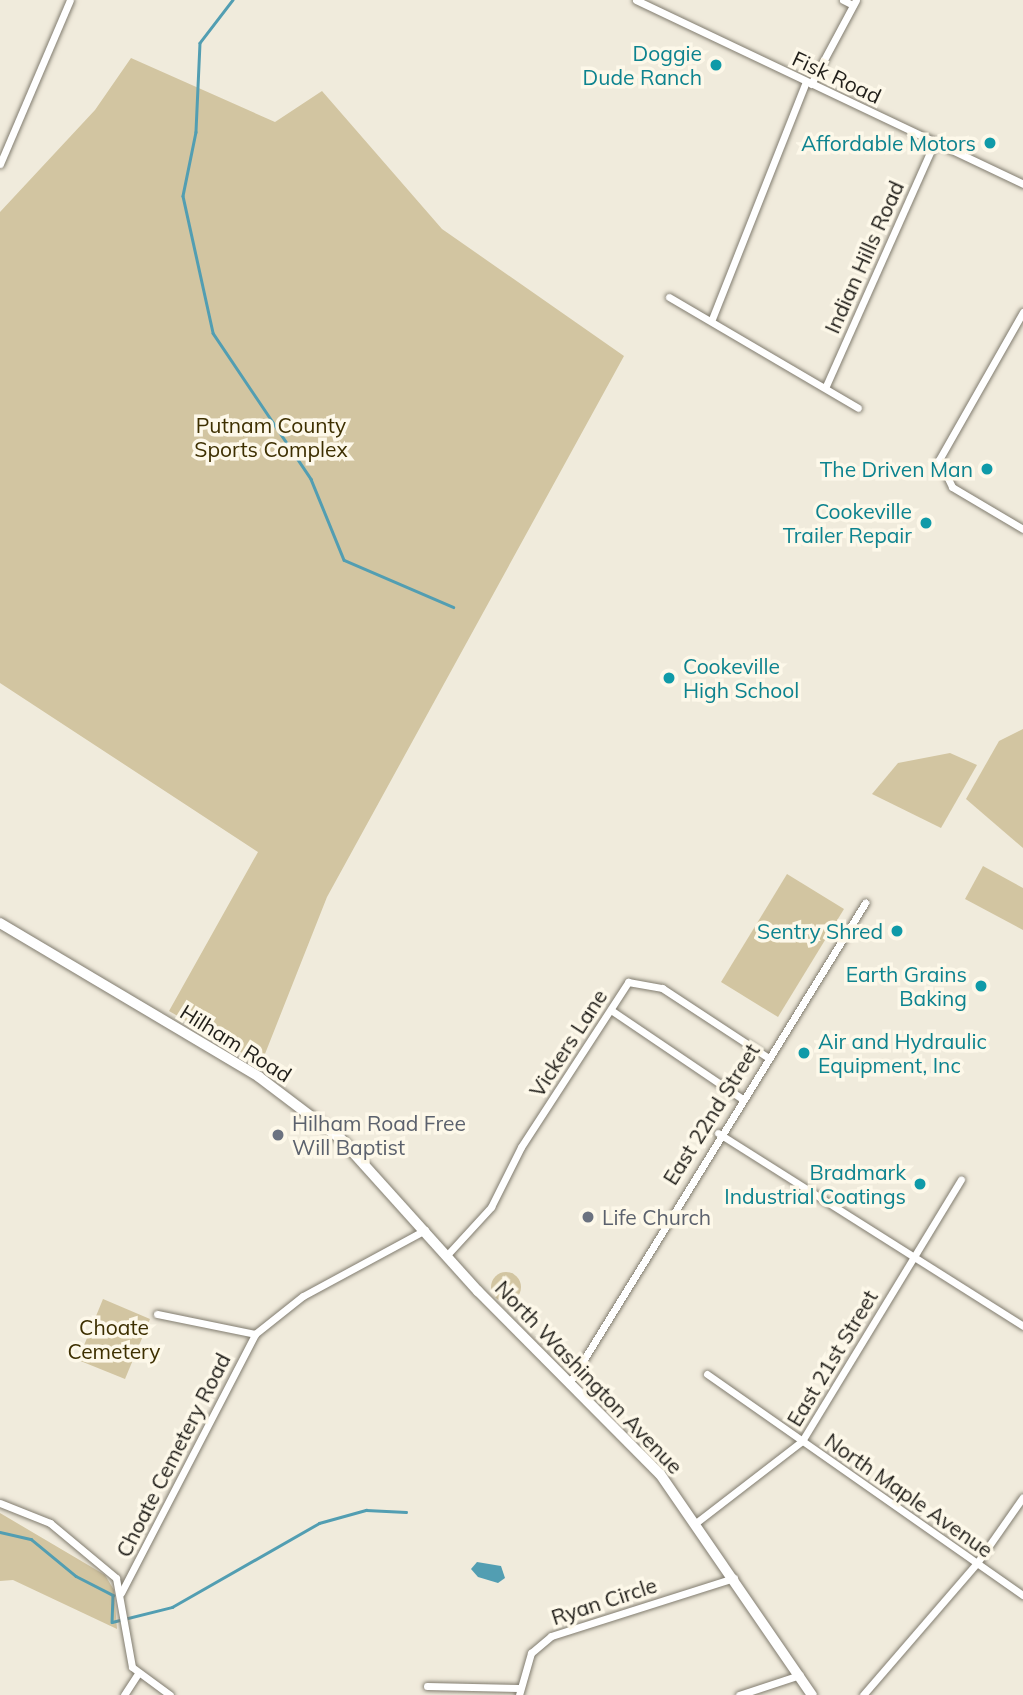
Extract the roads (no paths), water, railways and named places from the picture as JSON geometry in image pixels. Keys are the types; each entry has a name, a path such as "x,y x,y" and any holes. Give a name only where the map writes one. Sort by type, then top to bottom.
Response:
{"main road":[{"name":"Hilham Road","path":"0,923 305,1108 425,1230"},
{"name":"North Washington Avenue","path":"425,1230 660,1474 697,1522 812,1695"}],"street":[{"path":"0,164 70,0"},
{"name":"Fisk Road","path":"636,0 1023,184"},
{"path":"712,319 808,83 855,3 844,0"},
{"name":"Indian Hills Road","path":"826,387 934,141"},
{"path":"669,298 712,319 858,408"},
{"path":"1023,312 944,448 940,469 952,487 1023,529"},
{"name":"East 22nd Street","path":"570,1382 718,1133 865,903"},
{"name":"Vickers Lane","path":"448,1254 491,1207 521,1147 628,982 662,988 767,1057"},
{"path":"611,1010 741,1098"},
{"path":"718,1133 1023,1326"},
{"name":"East 21st Street","path":"697,1522 802,1441 961,1179"},
{"name":"Choate Cemetery Road","path":"121,1592 255,1334 303,1296 425,1230"},
{"name":"Choate Cemetery Road","path":"157,1314 255,1334"},
{"name":"North Maple Avenue","path":"707,1374 1023,1595"},
{"path":"863,1695 977,1563 1023,1497"},
{"path":"0,1503 60,1530 107,1568 121,1592 127,1653 137,1675 170,1695"},
{"name":"Ryan Circle","path":"519,1691 531,1653 551,1636 734,1578"},
{"path":"124,1695 137,1675"},
{"path":"739,1695 800,1675"},
{"path":"427,1686 519,1691"}],"water":[{"path":"477,1562 501,1566 505,1578 498,1583 478,1577 471,1569"}],"waterway":[{"path":"233,0 200,43 196,132 183,196 213,333 311,479 344,560 453,607"},
{"path":"0,1532 31,1539 76,1576 113,1595 112,1622 172,1607 319,1523 366,1510 406,1512"}],"place":[{"name":"Doggie Dude Ranch","path":"716,65"},
{"name":"Affordable Motors","path":"990,143"},
{"name":"The Driven Man","path":"987,469"},
{"name":"Cookeville Trailer Repair","path":"926,523"},
{"name":"Cookeville High School","path":"669,678"},
{"name":"Sentry Shred","path":"897,931"},
{"name":"Earth Grains Baking","path":"981,986"},
{"name":"Air and Hydraulic Equipment, Inc","path":"804,1053"},
{"name":"Hilham Road Free Will Baptist","path":"278,1135"},
{"name":"Bradmark Industrial Coatings","path":"920,1184"},
{"name":"Life Church","path":"588,1217"}],"park label":[{"name":"Putnam County Sports Complex","path":"271,437"},
{"name":"Choate Cemetery","path":"114,1339"}]}
